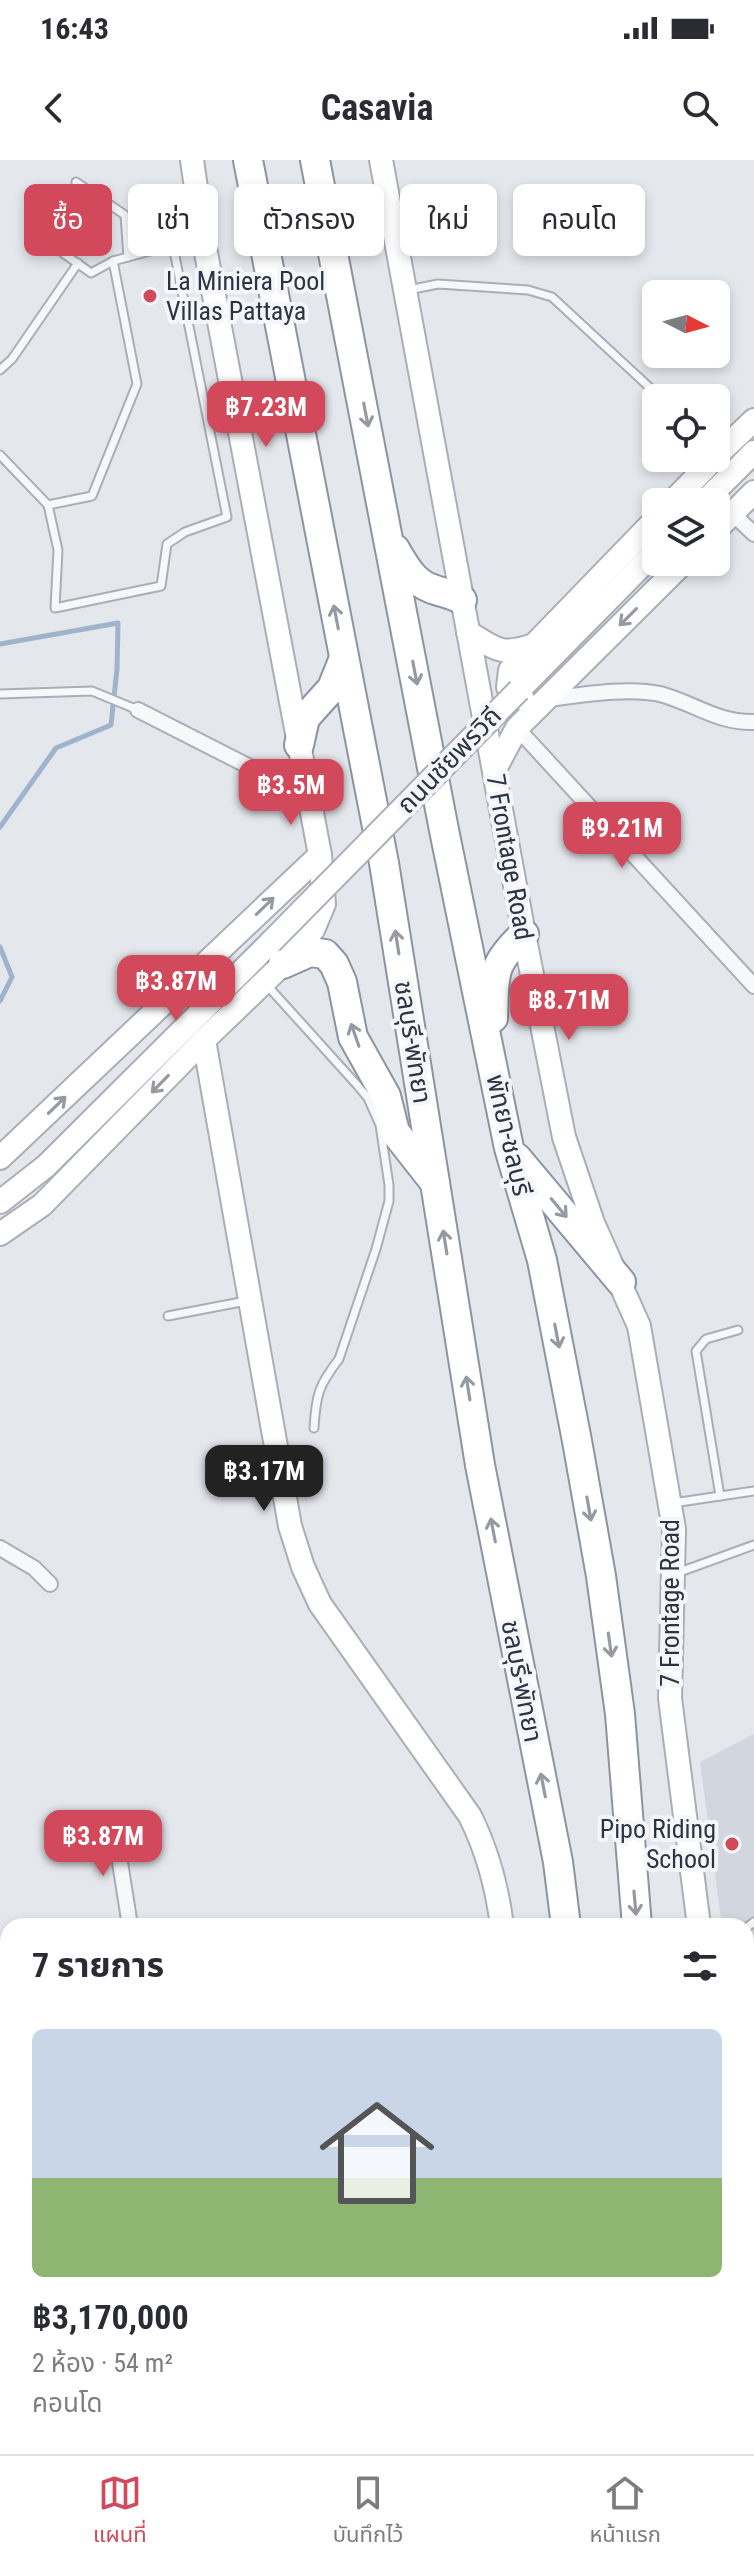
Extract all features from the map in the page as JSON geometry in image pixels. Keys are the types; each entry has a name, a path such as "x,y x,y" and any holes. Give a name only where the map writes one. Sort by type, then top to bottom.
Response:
{"highway":[{"name":"ชลบุรี-พัทยา","path":"248,160 384,863 480,1465 558,1862 565,1918"},
{"name":"พัทยา-ชลบุรี","path":"315,160 444,830 509,1148 542,1260 577,1441 601,1576 620,1714 636,1918"},
{"path":"390,542 410,573 427,588 450,593 462,600"},
{"path":"299,745 305,718 332,688 344,658"},
{"path":"491,1059 495,971 504,953 524,934"},
{"path":"273,963 310,952 325,954 334,964 342,982 353,1037 386,1096 395,1132 436,1185"},
{"path":"509,1148 621,1282"}],"street":[{"path":"192,160 195,184"},
{"name":"7 Frontage Road","path":"381,160 564,1137 593,1223 639,1326 674,1529 670,1698 698,1918"},
{"path":"0,1158 320,855 207,256"},
{"path":"730,442 754,420"},
{"path":"718,488 754,452"},
{"path":"685,488 700,472"},
{"path":"730,517 754,492"},
{"path":"733,514 754,534"},
{"path":"642,533 510,670 508,687 520,698 544,700 598,692 658,694 733,722 754,722"},
{"name":"ถนนชัยพรวิถี","path":"0,1234 42,1205 204,1040 519,690 642,565"},
{"name":"ถนนชัยพรวิถี","path":"494,771 517,728 670,576"},
{"path":"468,632 503,651 512,652 534,645"},
{"path":"138,710 309,797"},
{"path":"517,728 754,986"},
{"name":"ถนนชัยพรวิถี","path":"0,1202 46,1166 313,930 324,904 320,855"},
{"path":"204,1040 290,1526 303,1567 320,1604 470,1816 486,1849 501,1918"},
{"path":"0,1548 34,1568 50,1584"},
{"path":"114,1824 129,1918"}],"lane":[{"path":"76,182 125,215 128,257"},
{"path":"68,256 91,273 113,261 132,256"},
{"path":"0,455 48,505 58,550 55,608 161,586 167,544 185,532 227,517 175,256"},
{"path":"48,505 92,496 137,384 113,261"},
{"path":"0,370 12,359 78,263"},
{"path":"406,290 438,284 528,290 552,297 646,384"},
{"path":"0,694 92,691 138,710"},
{"path":"273,963 334,1057 368,1098 380,1125 389,1185 386,1218 339,1359 320,1384 314,1428"},
{"path":"168,1316 249,1301"},
{"path":"720,1496 696,1351 706,1339 738,1330"},
{"path":"670,1504 754,1491"},
{"path":"673,1575 754,1545"}],"shaded area":[{"name":"Pipo Riding School","path":"754,1734 754,1918 721,1918 700,1762"}],"waterway":[{"path":"0,644 118,623 111,725 56,748 0,827"},
{"path":"0,947 12,977 0,1001"}],"place":[{"name":"La Miniera Pool Villas Pattaya","path":"150,296"},
{"name":"Pipo Riding School","path":"732,1844"}]}
